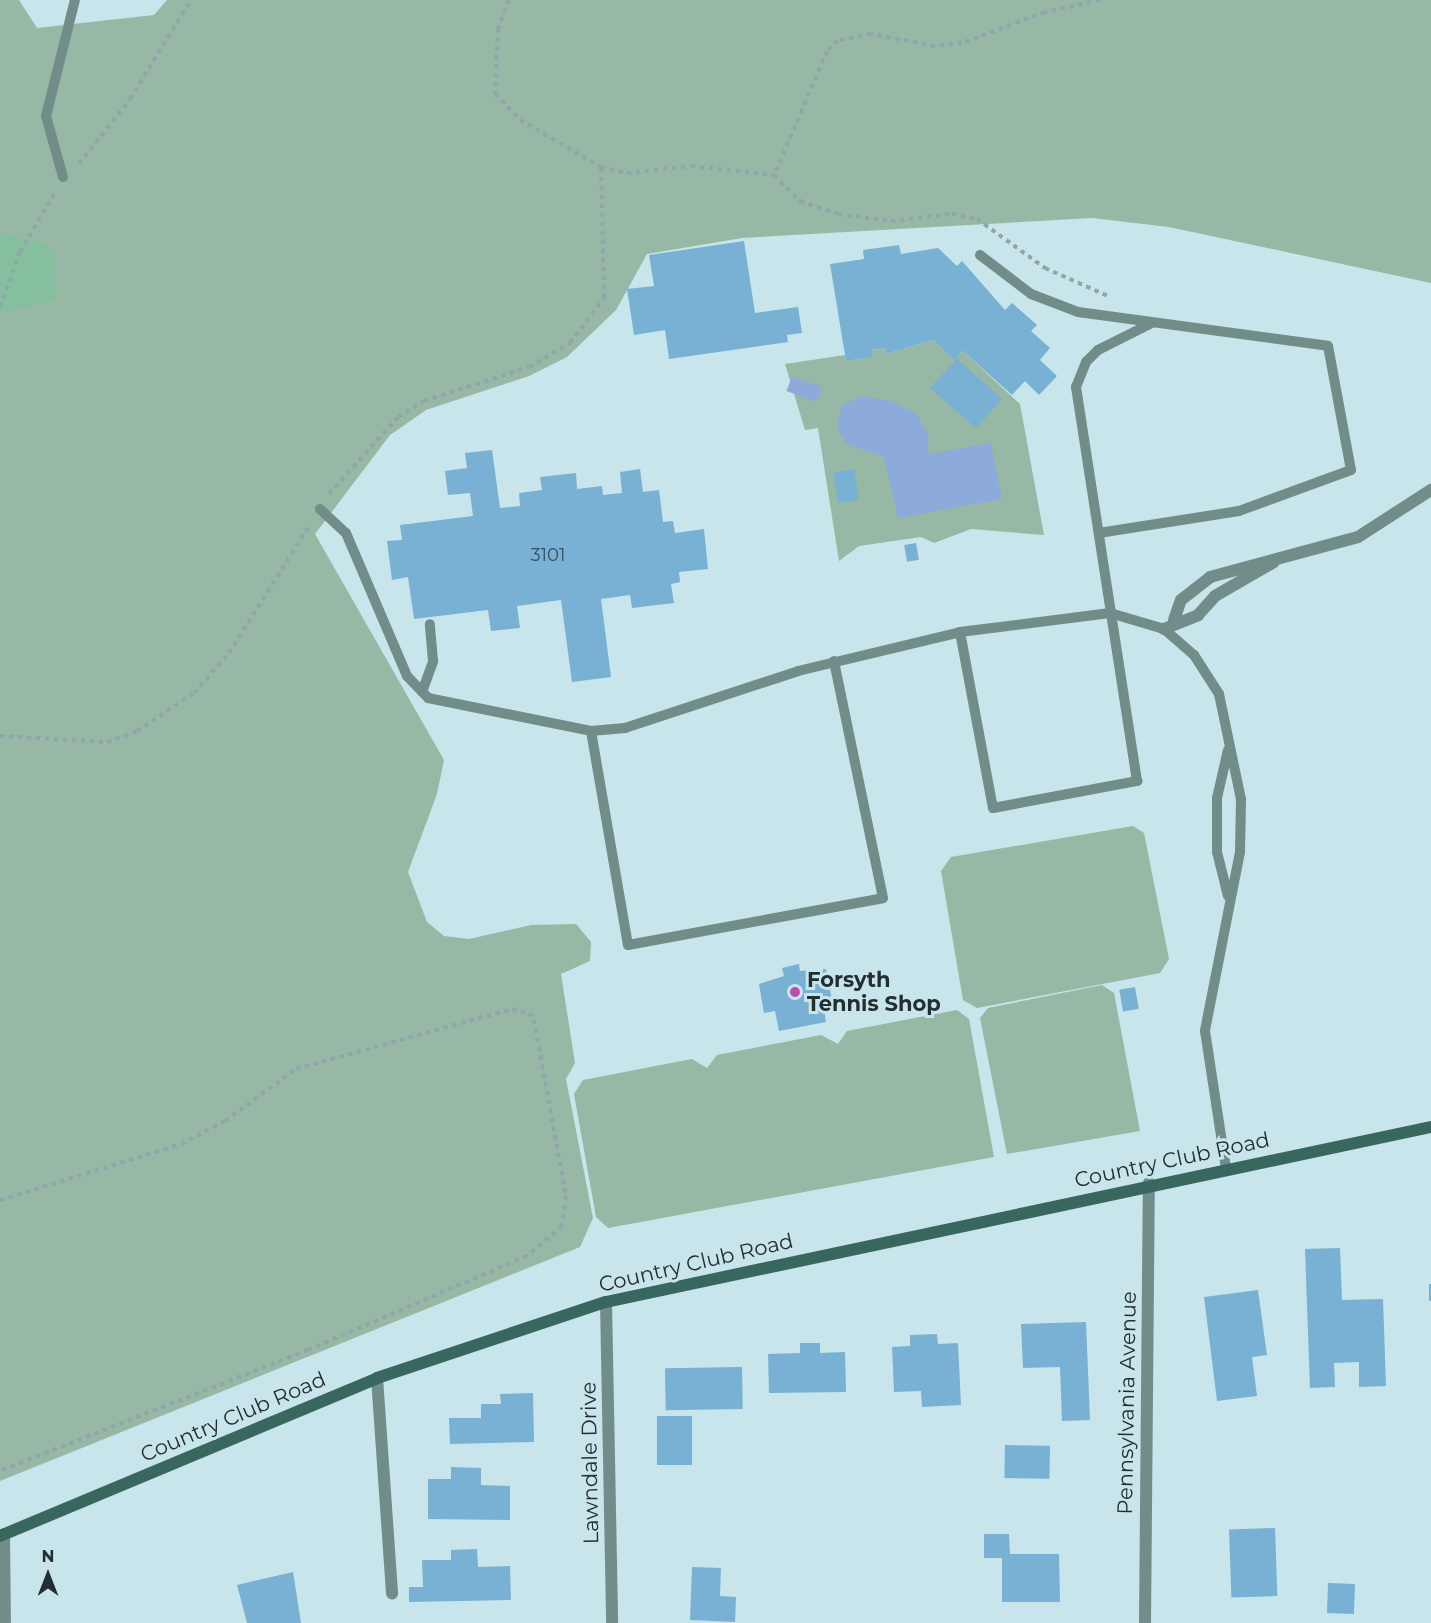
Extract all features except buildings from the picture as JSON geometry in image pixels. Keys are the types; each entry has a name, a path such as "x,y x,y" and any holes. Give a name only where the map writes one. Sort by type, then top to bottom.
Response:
{"main road":[{"name":"Country Club Road","path":"2,1535 377,1378 606,1302 1149,1184 1431,1127"}],"street":[{"path":"1174,620 1180,600 1210,577 1358,537 1431,490"},
{"path":"1164,629 1174,620 1198,615 1215,596 1275,561"},
{"name":"Pennsylvania Avenue","path":"1145,1623 1149,1184"},
{"name":"Lawndale Drive","path":"606,1302 612,1623"},
{"path":"377,1378 392,1593"},
{"path":"2,1535 5,1623"}],"lane":[{"path":"63,177 46,116 75,0"},
{"path":"980,255 1031,294 1077,312 1328,346 1350,470 1239,511 1099,533"},
{"path":"960,632 993,808 1137,781 1076,387 1086,362 1098,350 1152,322"},
{"path":"320,509 356,550 407,676 422,692 447,706 591,730 625,728 834,661 960,632 1110,613 1164,629 1208,674 1224,707 1241,809 1240,852 1228,899 1224,953 1205,1031 1226,1168"},
{"path":"422,692 433,661 430,624"},
{"path":"591,730 628,945 882,898 834,661"},
{"path":"1228,899 1217,852 1217,798 1229,746"}],"path":[{"path":"0,307 20,252 63,177 84,160 130,99 191,0"},
{"path":"509,0 498,28 495,94 520,120 601,167 627,173 691,166 774,175 800,201 838,214 891,221 952,214 977,219 1045,268 1110,296 1115,318"},
{"path":"774,175 827,51 838,40 872,34 936,45 962,43 1046,12 1100,0"},
{"path":"0,736 107,742 137,731 194,693 230,652 349,467 398,417 424,401 529,367 570,343 604,298 606,261 601,167"},
{"path":"0,1200 181,1144 225,1121 296,1069 512,1009 529,1012 534,1020 566,1196 558,1232 527,1256 361,1329 0,1471"}],"green space":[{"path":"0,0 19,0 37,28 154,15 167,0 1431,0 1431,283 1169,227 1092,218 742,238 647,254 616,310 567,357 529,376 426,410 390,435 315,534 444,760 437,794 408,872 427,922 444,936 469,939 531,925 576,924 591,942 590,961 561,974 575,1063 566,1079 593,1218 580,1247 0,1481"},
{"path":"0,233 42,243 54,253 58,300 0,312"},
{"path":"933,340 954,360 963,351 1020,404 1044,535 971,529 934,543 921,537 859,546 839,561 818,428 805,430 785,364 845,355 846,361 872,357 871,350 885,348 886,354"},
{"path":"1133,826 1144,833 1169,959 1160,973 977,1008 963,1000 941,871 951,857"},
{"path":"1102,985 1114,993 1140,1131 1007,1154 980,1018 988,1008"},
{"path":"957,1010 969,1019 994,1157 608,1228 596,1217 574,1094 583,1080 692,1059 707,1068 717,1055 821,1035 838,1044 847,1031"}],"water":[{"path":"792,376 822,387 817,402 787,391"},
{"path":"861,396 891,401 917,414 928,434 928,454 991,443 1002,499 898,518 884,457 847,444 837,429 841,406"}],"place":[{"name":"Forsyth Tennis Shop","path":"795,992"}]}
